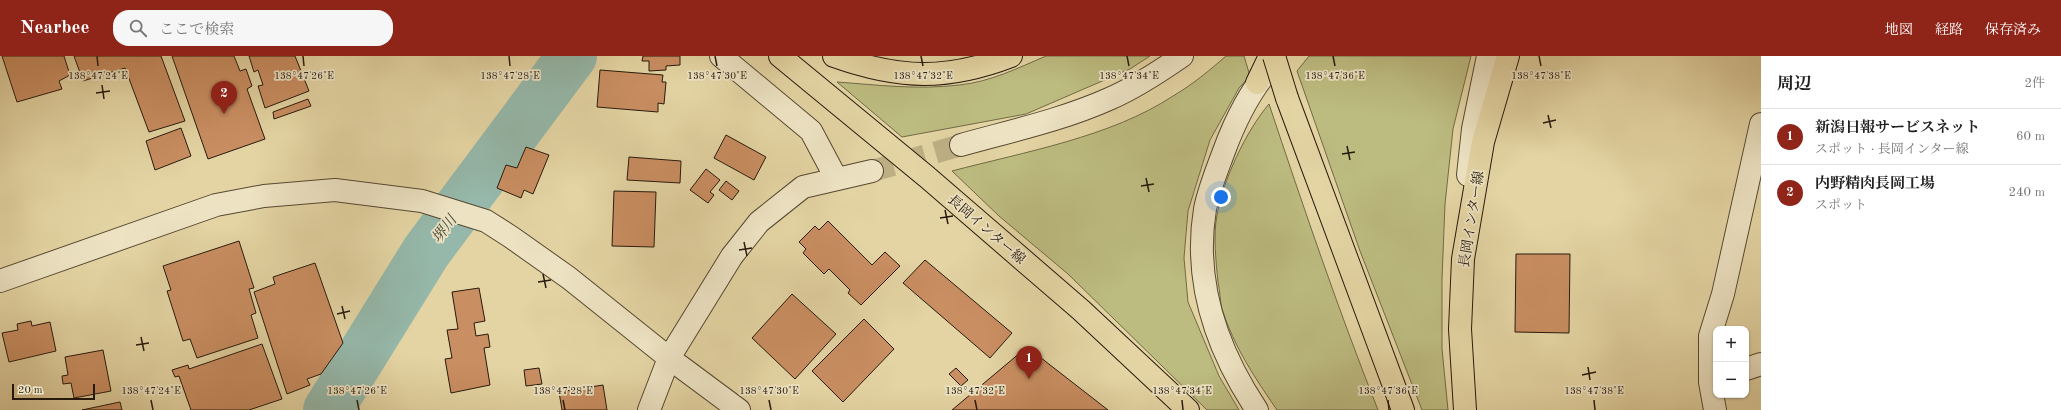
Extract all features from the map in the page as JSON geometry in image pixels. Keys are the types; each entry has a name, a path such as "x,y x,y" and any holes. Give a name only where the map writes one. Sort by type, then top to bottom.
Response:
{"main road":[{"name":"長岡インター線","path":"780,56 915,167 1081,310 1188,410"},
{"path":"834,56 886,69 924,74 963,69 996,62 1011,56"},
{"path":"1257,83 1270,56"},
{"path":"1274,56 1286,98 1403,410"},
{"name":"長岡インター線","path":"1465,410 1460,329 1463,259 1483,142 1508,56"}],"street":[{"path":"722,56 811,131 836,178"},
{"path":"961,145 1053,120 1109,99 1146,80 1182,56"},
{"path":"1258,410 1240,385 1220,345 1210,312 1204,278 1202,244 1205,209 1214,176 1236,121 1257,83 1280,56"},
{"path":"1463,259 1473,129 1488,56"},
{"path":"1713,381 1710,336 1723,294 1761,124"},
{"path":"649,410 669,358 732,256 759,222 803,187 836,178 872,171"},
{"path":"0,281 216,205 264,196 306,191 335,190 395,196 422,201 486,221 553,266 669,358 739,410"},
{"path":"1749,368 1761,364"},
{"path":"1714,398 1715,410"}],"shaded area":[{"path":"1046,56 1150,56 1130,69 1026,114 902,137 837,82 913,87 959,85 993,78"},
{"path":"1226,56 1244,56 1250,76 1239,88 1210,140 1188,211 1184,258 1188,302 1219,376 1239,410 1207,410 1068,274 999,216 952,171 1066,142 1095,133 1122,122 1149,110 1180,92"},
{"path":"1309,56 1471,56 1453,129 1445,204 1442,279 1442,349 1448,410 1422,410 1360,251 1297,71"},
{"path":"1269,104 1321,257 1378,410 1277,410 1246,362 1227,323 1222,309 1216,266 1215,240 1220,201 1230,172 1244,142 1260,115"}],"building":[{"path":"2,56 64,56 70,75 59,81 62,89 17,102"},
{"path":"74,56 161,56 185,121 149,132 125,68 83,81"},
{"path":"172,56 234,56 240,71 246,69 252,86 247,89 265,139 208,159"},
{"path":"249,56 295,56 309,91 265,108 258,86 263,85 258,70 254,72"},
{"path":"643,56 680,56 680,65 666,66 666,70 649,71 649,61 642,61"},
{"path":"600,70 663,75 662,82 666,82 664,104 658,103 658,112 597,107"},
{"path":"308,99 311,106 274,119 273,112"},
{"path":"181,128 191,156 155,170 146,141"},
{"path":"726,135 766,157 754,180 714,158"},
{"path":"526,147 549,155 533,194 524,190 521,198 497,188 506,165 517,168"},
{"path":"629,157 681,161 680,183 627,180"},
{"path":"706,169 720,180 710,192 714,195 708,203 690,190"},
{"path":"726,181 739,191 732,200 719,190"},
{"path":"614,191 656,192 654,247 612,246"},
{"path":"828,221 872,265 885,252 900,266 861,305 848,293 850,290 829,269 824,274 803,253 806,249 799,242 815,226 819,230"},
{"path":"239,241 254,288 249,289 256,313 251,315 258,338 197,358 190,339 183,341 167,291 171,290 163,266"},
{"path":"1516,254 1570,254 1569,333 1515,332"},
{"path":"925,260 1012,333 990,358 903,283"},
{"path":"315,263 343,343 321,374 307,379 310,385 287,394 254,292 275,284 273,277"},
{"path":"479,288 485,321 474,323 476,336 488,334 490,347 484,348 490,385 451,393 445,359 452,358 447,330 458,329 452,292"},
{"path":"792,294 836,334 795,379 752,338"},
{"path":"864,319 894,349 843,402 812,371"},
{"path":"31,321 32,326 50,322 56,351 9,362 2,333 18,330 17,324"},
{"path":"262,344 282,399 249,410 191,410 179,376 175,377 172,370 188,365 189,369"},
{"path":"1027,347 1108,410 952,410"},
{"path":"103,350 111,391 74,398 71,383 63,384 62,376 68,375 65,357"},
{"path":"539,368 542,384 526,386 524,370"},
{"path":"956,368 968,380 961,386 949,374"},
{"path":"603,385 607,410 562,410 559,392"},
{"path":"120,402 122,410 82,410"}],"waterway":[{"name":"堺川","path":"328,410 426,252 572,56"}],"tunnel":[{"path":"872,171 961,145"}],"place":[{"name":"内野精肉長岡工場","path":"224,114"},
{"name":"新潟日報サービスネット","path":"1029,379"}]}
